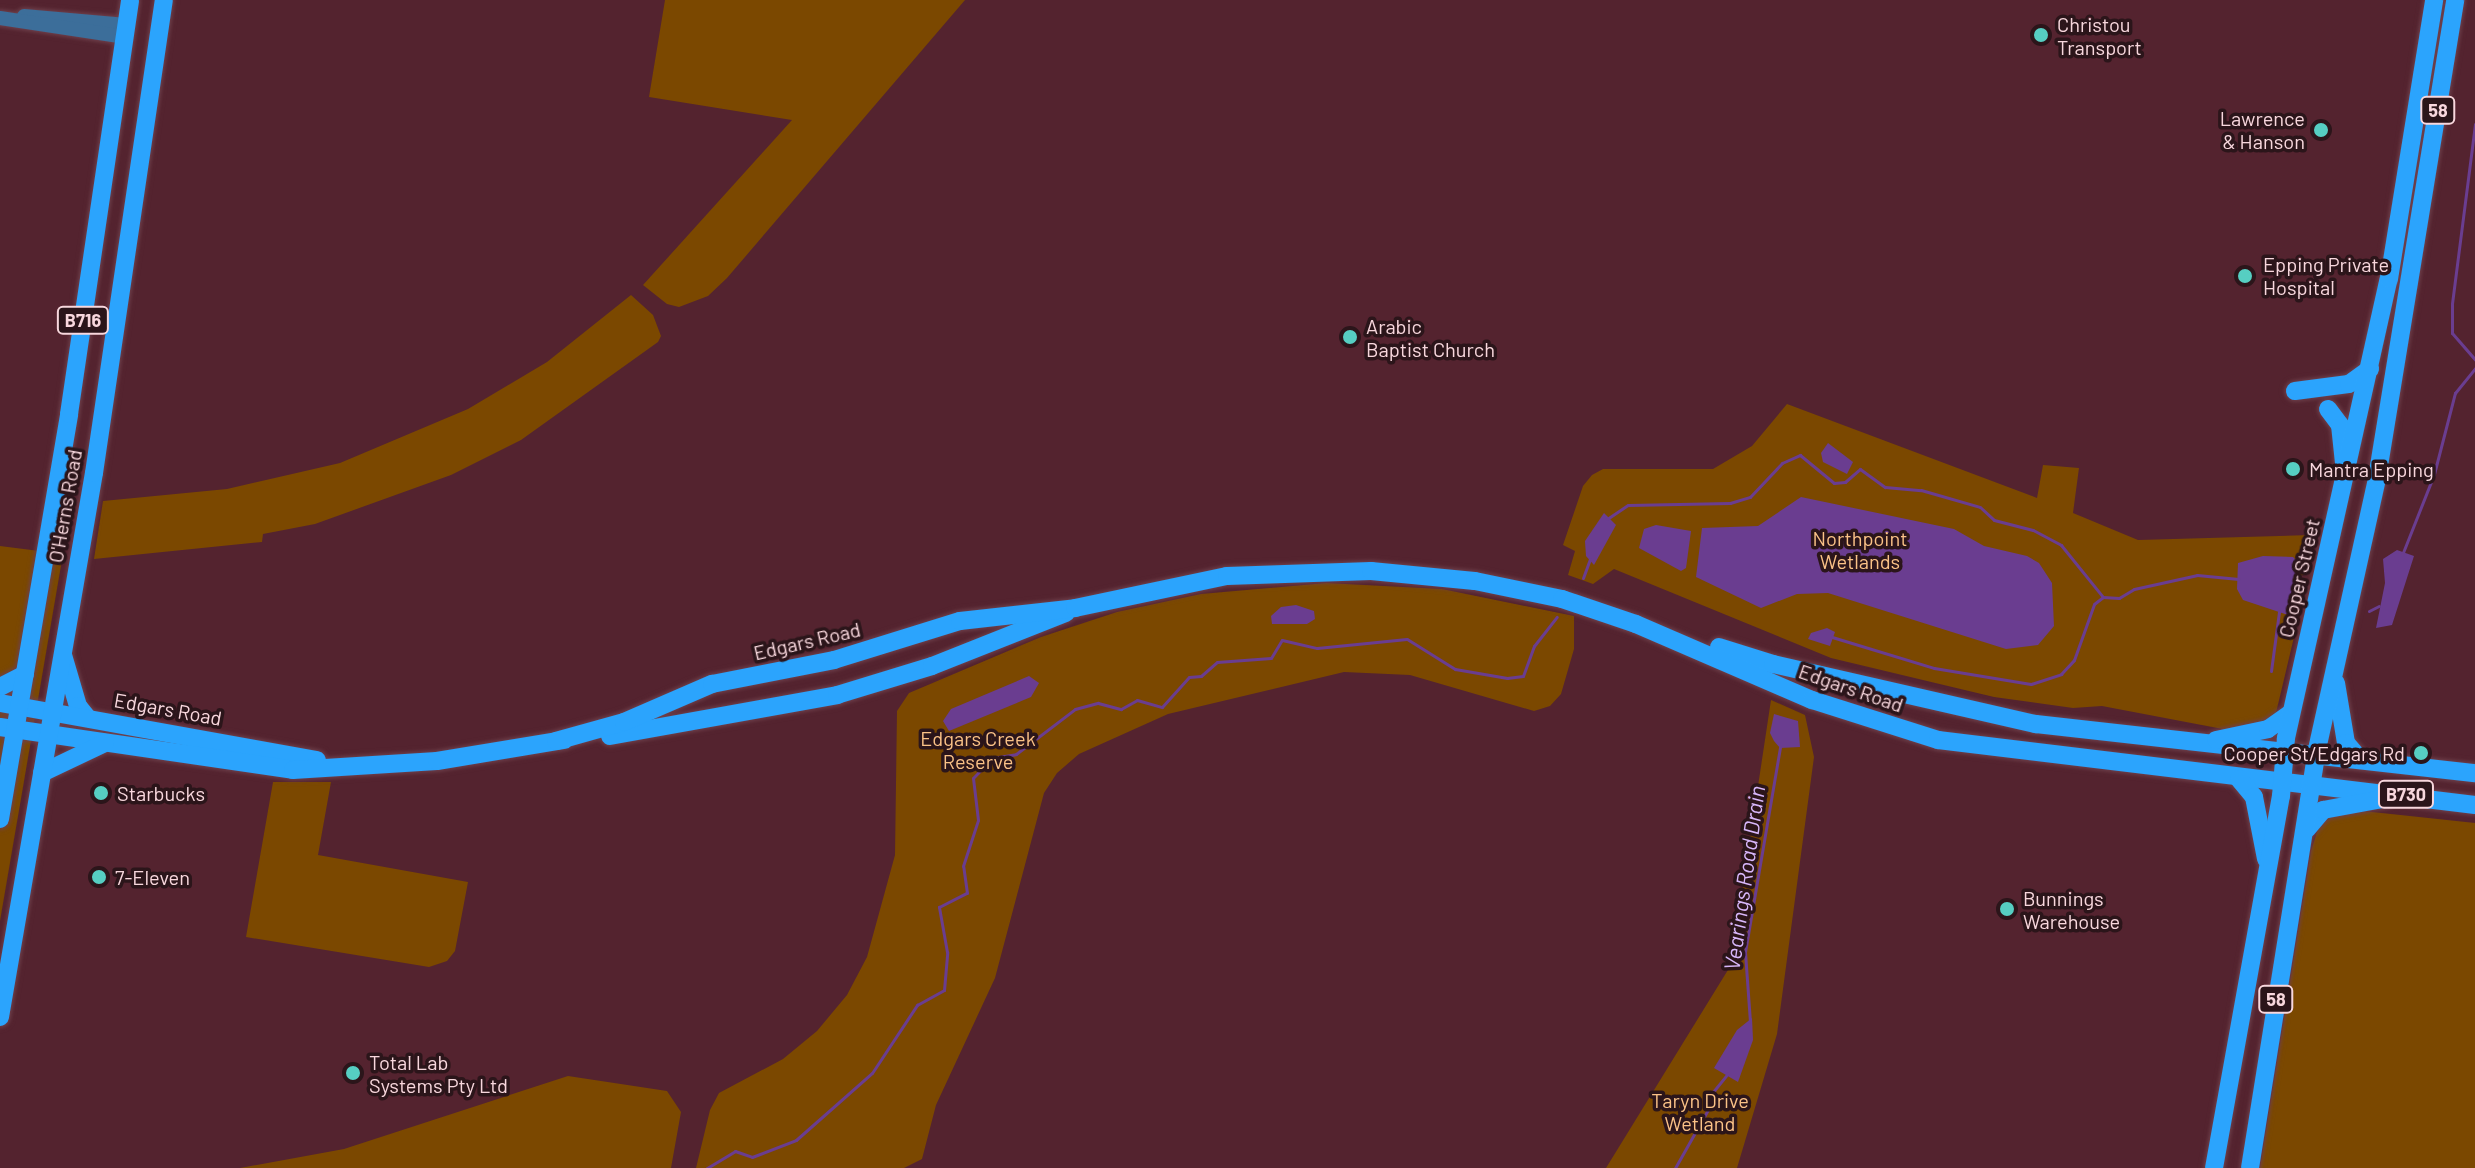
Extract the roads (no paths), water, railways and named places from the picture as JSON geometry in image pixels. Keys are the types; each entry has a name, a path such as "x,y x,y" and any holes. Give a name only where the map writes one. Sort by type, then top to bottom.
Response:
{"main road":[{"name":"O'Herns Road","path":"0,819 8,729 20,706 130,0"},
{"name":"O'Herns Road","path":"0,1017 62,652 164,0"},
{"name":"Cooper Street","path":"2214,1168 2268,869 2291,713 2370,369 2434,0"},
{"name":"58","path":"2250,1168 2316,754 2377,478 2455,0"},
{"path":"2431,21 2450,25"},
{"path":"2295,391 2349,384 2370,369"},
{"path":"2328,409 2340,425 2344,482"},
{"name":"Edgars Road","path":"556,741 624,722 712,684 834,660 960,621 1075,608 1315,561 1474,571 1625,608 1747,657 2036,724 2475,773"},
{"name":"Edgars Road","path":"1227,576 1371,571 1517,589 1636,624 1812,700 1938,740 2239,779 2410,794 2475,805"},
{"name":"Edgars Road","path":"8,729 274,769 375,766 556,741 837,695 932,666 1075,608"},
{"path":"62,652 78,706 87,717"},
{"path":"2334,672 2344,737 2360,759"},
{"path":"0,687 25,674"},
{"name":"Edgars Road","path":"0,703 289,756 375,766"},
{"path":"2205,743 2268,729 2291,713"},
{"path":"42,773 105,743"},
{"path":"2239,779 2254,797 2268,869"},
{"path":"2306,830 2323,810 2410,794"}],"street":[{"path":"0,18 126,31"}],"waterway":[{"path":"2475,124 2452,304 2452,333 2475,359"},
{"path":"2402,555 2434,474 2455,393 2475,368"},
{"path":"1607,519 1628,505 1730,503 1750,497 1782,463 1800,455 1834,483 1845,482 1860,469 1885,487 1921,490 1980,507 1994,520 2033,530 2061,545 2103,597 2119,598 2134,589 2197,575 2239,579"},
{"path":"1583,578 1590,559"},
{"path":"2297,569 2305,566"},
{"name":"Vearings Road Drain","path":"1832,637 1934,668 2031,684 2061,674 2074,660 2094,604 2103,597"},
{"path":"2369,611 2379,606"},
{"path":"2271,671 2279,612"},
{"path":"707,1168 735,1151 752,1157 796,1140 872,1073 917,1005 944,990 947,952 939,907 967,893 963,866 978,820 973,778 992,758 1016,754 1075,709 1098,703 1121,709 1137,700 1162,707 1189,677 1201,676 1217,662 1271,658 1282,640 1317,648 1407,639 1455,669 1507,678 1523,676 1534,646 1557,617"},
{"name":"Vearings Road Drain","path":"1750,1022 1745,952 1780,747"},
{"name":"Vearings Road Drain","path":"1675,1168 1710,1106 1708,1098 1728,1073"}],"place":[{"name":"Christou Transport","path":"2041,35"},
{"name":"Lawrence & Hanson","path":"2321,130"},
{"name":"Epping Private Hospital","path":"2245,276"},
{"name":"Arabic Baptist Church","path":"1350,337"},
{"name":"Mantra Epping","path":"2293,469"},
{"name":"Cooper St/Edgars Rd","path":"2421,753"},
{"name":"Starbucks","path":"101,793"},
{"name":"7-Eleven","path":"99,877"},
{"name":"Bunnings Warehouse","path":"2007,909"},
{"name":"Total Lab Systems Pty Ltd","path":"353,1073"}],"park label":[{"name":"Northpoint Wetlands","path":"1860,550"},
{"name":"Edgars Creek Reserve","path":"978,750"},
{"name":"Taryn Drive Wetland","path":"1700,1112"}]}
